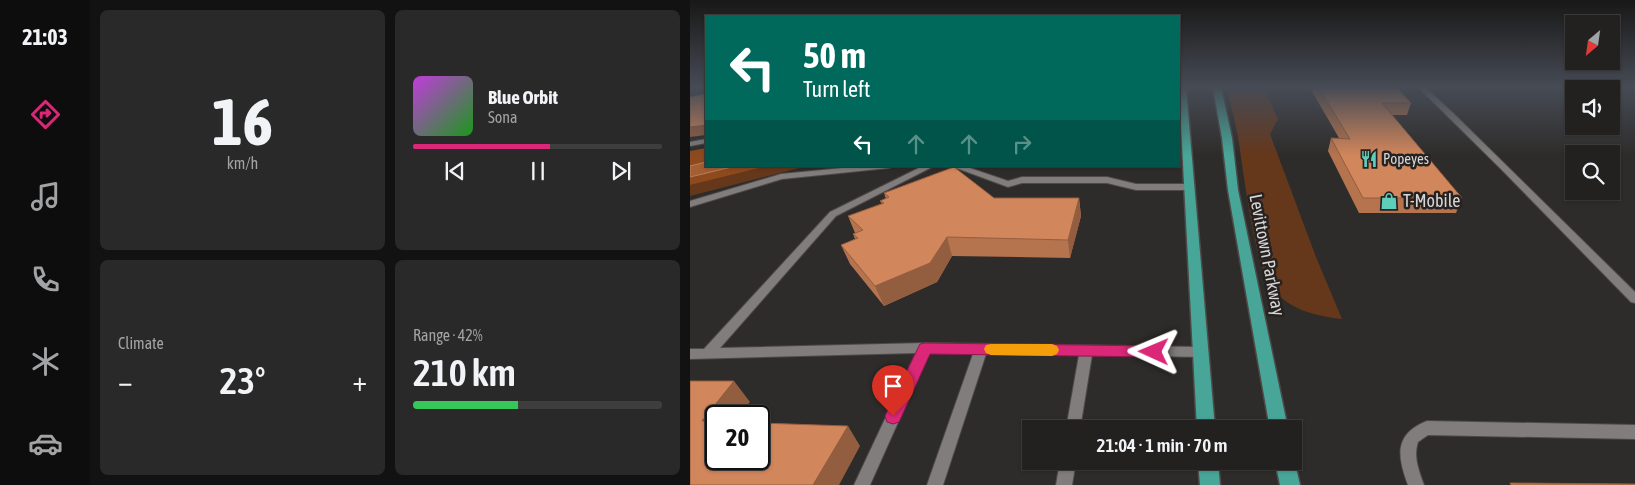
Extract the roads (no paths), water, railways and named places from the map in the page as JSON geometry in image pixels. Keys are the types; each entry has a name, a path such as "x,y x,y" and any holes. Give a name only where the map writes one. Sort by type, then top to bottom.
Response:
{"main road":[{"path":"1184,111 1205,420"},
{"name":"Levittown Parkway","path":"1222,111 1227,138 1232,190 1277,420"},
{"path":"1209,470 1210,485"},
{"path":"1287,470 1290,485"}],"lane":[{"path":"1446,111 1490,152 1635,299"},
{"path":"690,144 705,141"},
{"path":"690,204 781,177 879,167"},
{"path":"707,354 833,214 928,167"},
{"path":"958,167 1008,184 1022,180 1107,180 1136,187 1189,187"},
{"path":"862,485 925,348"},
{"path":"690,354 925,348 1201,352"},
{"path":"935,485 981,349"},
{"path":"1074,420 1086,350"},
{"path":"1416,485 1408,466 1407,450 1418,430 1427,428 1635,432"},
{"path":"1064,485 1066,470"}],"place":[{"name":"Popeyes","path":"1369,159"},
{"name":"T-Mobile","path":"1389,201"}]}
